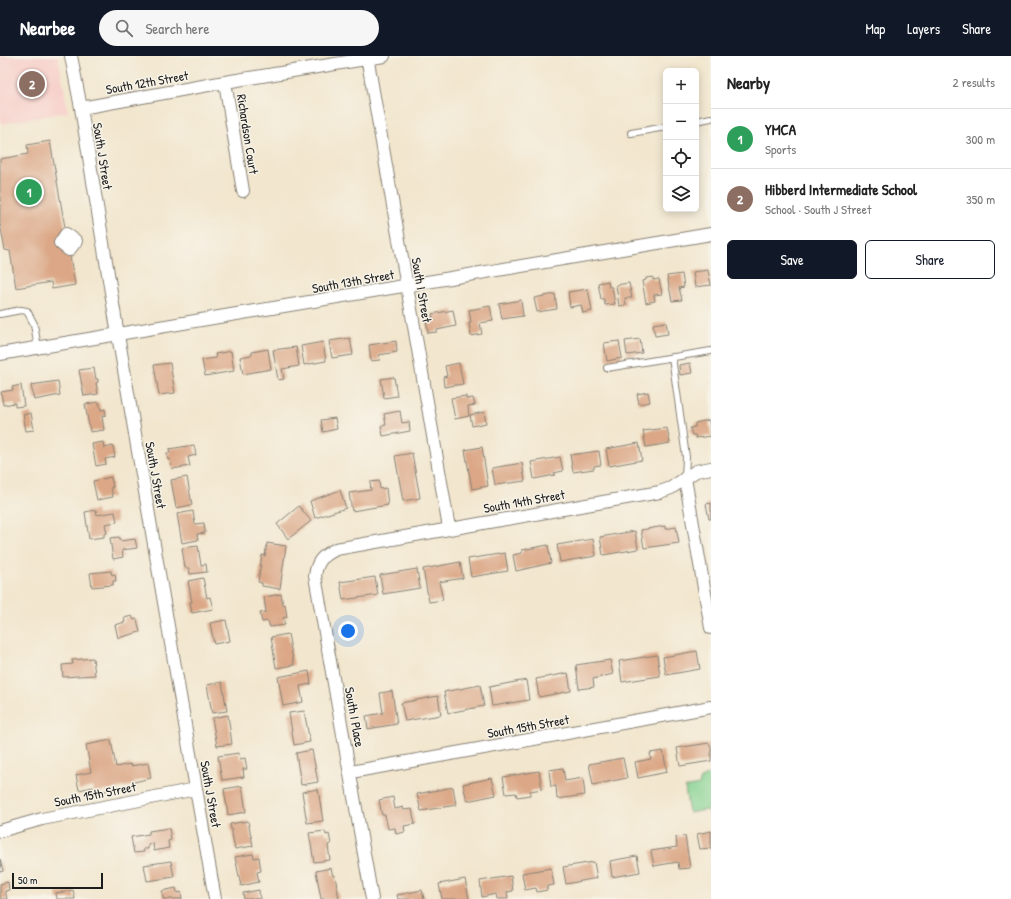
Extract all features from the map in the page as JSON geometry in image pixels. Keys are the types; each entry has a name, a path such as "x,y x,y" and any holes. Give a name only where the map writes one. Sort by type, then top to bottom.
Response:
{"street":[{"name":"South J Street","path":"71,56 215,899"},
{"name":"South 12th Street","path":"81,108 368,57 384,56"},
{"name":"South I Street","path":"368,57 449,528"},
{"name":"Richardson Court","path":"225,82 243,191"},
{"name":"South 13th Street","path":"0,354 711,234"},
{"name":"South 14th Street","path":"336,548 660,492 671,488 696,471 711,468"},
{"path":"685,478 707,587 711,628"},
{"name":"South I Place","path":"336,548 321,559 316,567 315,576 351,772 372,899"},
{"name":"South 15th Street","path":"351,772 711,708"},
{"name":"South 15th Street","path":"0,831 42,819 196,789"}],"lane":[{"path":"699,120 711,118"},
{"path":"631,133 663,128"},
{"path":"0,314 21,310 27,311 34,324 38,348"},
{"path":"607,368 711,351"},
{"path":"672,357 686,456 685,478"}],"shaded area":[{"path":"0,56 58,56 68,112 0,124"}],"green space":[{"path":"711,775 711,817 710,812 706,810 689,813 685,788 699,785 701,779 705,776"}],"building":[{"path":"50,141 75,285 52,289 51,282 16,288 10,251 5,250 0,224 0,159 28,154 27,145"},
{"path":"708,270 711,285 695,287 693,272"},
{"path":"682,274 684,287 679,288 682,300 672,301 667,276"},
{"path":"653,277 653,280 659,279 662,294 654,295 655,301 646,303 642,281 646,280 646,278"},
{"path":"608,281 609,287 612,287 615,304 605,305 604,299 601,299 598,283"},
{"path":"629,283 632,298 625,298 626,305 619,306 616,285"},
{"path":"588,289 592,311 583,313 581,305 570,307 568,292"},
{"path":"555,294 557,309 537,312 534,298"},
{"path":"521,300 523,316 502,319 499,304"},
{"path":"490,306 493,321 480,323 482,334 471,336 469,310"},
{"path":"453,310 456,326 437,330 437,332 428,333 426,319 433,318 432,314"},
{"path":"666,322 668,334 655,336 653,324"},
{"path":"350,338 353,355 332,358 329,341"},
{"path":"640,339 642,353 627,355 625,341"},
{"path":"396,341 397,352 379,355 380,360 371,361 369,345"},
{"path":"619,341 622,358 607,361 604,343"},
{"path":"323,342 326,361 304,365 301,346"},
{"path":"296,347 299,366 282,369 284,379 278,380 273,350"},
{"path":"268,349 271,369 243,374 240,357 252,355 252,352"},
{"path":"231,351 234,371 205,376 202,360 216,358 215,354"},
{"path":"170,363 175,393 159,395 154,365"},
{"path":"459,363 463,384 444,387 443,377 447,376 445,366"},
{"path":"690,363 692,373 680,375 679,365"},
{"path":"94,368 96,379 98,379 98,382 96,383 98,394 84,396 79,370"},
{"path":"394,377 397,396 384,398 381,379"},
{"path":"58,381 60,395 34,400 31,385"},
{"path":"21,385 24,406 15,407 15,403 3,405 1,392 13,390 12,387"},
{"path":"648,392 650,402 639,404 637,394"},
{"path":"466,396 466,399 473,398 475,405 468,406 469,416 455,419 451,398"},
{"path":"99,402 101,410 105,409 106,415 102,416 104,430 90,432 85,404"},
{"path":"400,411 402,423 409,422 410,431 383,436 381,426 386,425 384,414"},
{"path":"484,412 486,423 472,426 470,415"},
{"path":"31,413 34,430 26,431 23,415"},
{"path":"335,418 337,429 323,432 321,420"},
{"path":"709,420 711,436 696,438 695,435 692,435 690,428 695,427 695,423"},
{"path":"667,428 670,443 646,447 643,431"},
{"path":"103,442 104,448 113,446 115,457 105,459 106,464 96,466 92,444"},
{"path":"639,443 642,460 609,466 606,449"},
{"path":"194,445 196,455 188,457 190,466 172,469 170,459 168,460 167,453 170,453 169,449"},
{"path":"482,447 488,486 472,489 465,450"},
{"path":"599,451 601,465 594,466 594,469 573,472 570,455"},
{"path":"412,453 420,498 403,501 395,456"},
{"path":"560,457 563,471 554,473 555,475 534,479 531,462"},
{"path":"522,463 525,481 495,485 492,468"},
{"path":"111,477 113,497 97,500 93,481"},
{"path":"187,477 192,505 176,508 171,480"},
{"path":"379,481 380,489 386,488 388,505 352,511 349,493 371,490 370,482"},
{"path":"340,490 346,508 315,518 310,501"},
{"path":"711,503 711,519 709,519 706,504"},
{"path":"299,506 311,521 288,539 277,524"},
{"path":"96,510 97,515 115,512 117,522 105,524 107,533 104,534 104,537 89,539 85,512"},
{"path":"193,511 195,524 204,523 205,533 197,534 198,540 182,543 177,514"},
{"path":"665,526 665,529 676,527 679,543 644,548 641,530"},
{"path":"635,531 638,549 603,555 600,537"},
{"path":"119,537 120,541 135,539 137,548 122,550 123,557 113,559 110,538"},
{"path":"593,539 596,556 560,562 557,545"},
{"path":"267,543 286,546 280,589 262,586 262,583 258,582 262,555 265,556"},
{"path":"548,545 551,563 516,571 513,555 522,553 522,550"},
{"path":"198,546 201,565 206,564 207,572 190,574 189,568 185,568 182,548"},
{"path":"505,553 508,571 471,577 468,559"},
{"path":"460,562 463,578 439,582 443,600 429,602 423,569"},
{"path":"417,569 420,588 383,594 380,575"},
{"path":"111,571 112,575 115,574 116,581 113,581 113,585 92,587 90,573"},
{"path":"375,577 378,595 343,600 340,582"},
{"path":"203,578 207,598 210,597 213,609 192,613 190,602 192,602 188,581"},
{"path":"281,594 283,605 285,604 287,617 283,618 285,625 270,627 268,621 262,622 260,613 266,612 264,597"},
{"path":"132,616 134,620 137,619 140,632 118,638 115,625 125,622 124,618"},
{"path":"226,620 230,641 214,644 210,623"},
{"path":"288,634 294,665 276,668 271,637"},
{"path":"697,651 700,669 666,675 663,657"},
{"path":"657,655 660,676 622,682 619,661"},
{"path":"93,658 95,675 63,677 62,665 73,664 72,660"},
{"path":"610,660 613,674 593,679 594,687 579,689 576,665"},
{"path":"309,671 311,684 300,686 303,702 283,706 278,677"},
{"path":"568,673 571,691 539,697 536,679"},
{"path":"526,680 529,700 492,706 489,687"},
{"path":"222,682 227,711 212,713 207,685"},
{"path":"480,685 484,706 448,713 444,692"},
{"path":"392,691 397,724 368,729 366,716 383,713 380,693"},
{"path":"438,696 441,715 405,721 401,703"},
{"path":"304,711 310,742 294,745 289,713"},
{"path":"228,715 232,744 217,746 212,718"},
{"path":"111,740 116,767 130,764 131,766 148,763 151,778 134,782 135,785 94,793 93,787 79,790 76,775 91,772 86,745"},
{"path":"709,743 711,747 711,761 680,766 677,748"},
{"path":"312,750 318,782 301,785 296,753"},
{"path":"663,751 667,772 638,778 635,762 651,759 650,753"},
{"path":"239,753 240,759 245,758 247,769 243,769 244,777 222,780 218,756"},
{"path":"623,758 627,778 593,785 589,764"},
{"path":"563,768 565,781 583,778 585,795 557,799 556,786 551,787 549,770"},
{"path":"539,771 542,789 530,791 530,795 517,797 516,793 506,794 503,777"},
{"path":"492,778 496,795 467,801 463,784"},
{"path":"242,786 246,812 228,815 224,789"},
{"path":"453,787 456,805 421,811 417,794"},
{"path":"318,789 323,821 307,823 302,792"},
{"path":"393,797 395,809 403,807 404,810 412,809 415,824 404,826 405,832 396,834 395,828 388,829 385,815 382,815 379,800"},
{"path":"248,821 253,846 235,849 230,824"},
{"path":"169,828 171,840 168,841 169,848 154,851 153,843 148,844 148,849 143,849 144,852 134,853 131,837 149,834 149,831"},
{"path":"325,831 326,835 329,834 331,844 328,845 330,860 314,862 309,833"},
{"path":"711,831 711,848 700,849 697,834"},
{"path":"685,836 690,868 679,869 678,862 654,866 651,851 677,847 676,837"},
{"path":"253,854 254,858 259,857 261,871 257,872 259,882 241,886 235,857"},
{"path":"637,856 640,872 612,877 610,861"},
{"path":"0,859 3,871 0,872"},
{"path":"171,861 174,877 147,881 144,865"},
{"path":"594,862 597,878 566,884 563,867"},
{"path":"331,868 333,876 335,875 339,899 321,899 316,871"},
{"path":"551,868 554,885 547,886 547,890 537,892 536,888 525,890 522,873"},
{"path":"511,876 513,891 507,892 508,899 497,899 496,894 482,897 480,881"},
{"path":"465,879 469,899 442,899 439,884"},
{"path":"8,882 9,890 5,891 7,899 0,899 0,884"},
{"path":"176,888 177,893 181,892 182,899 163,899 162,891"},
{"path":"73,890 75,899 57,899 56,893"},
{"path":"259,890 260,899 244,899 243,893"},
{"path":"422,890 424,899 398,899 397,895"}],"place":[{"name":"Hibberd Intermediate School","path":"32,84"},
{"name":"YMCA","path":"29,192"}]}
